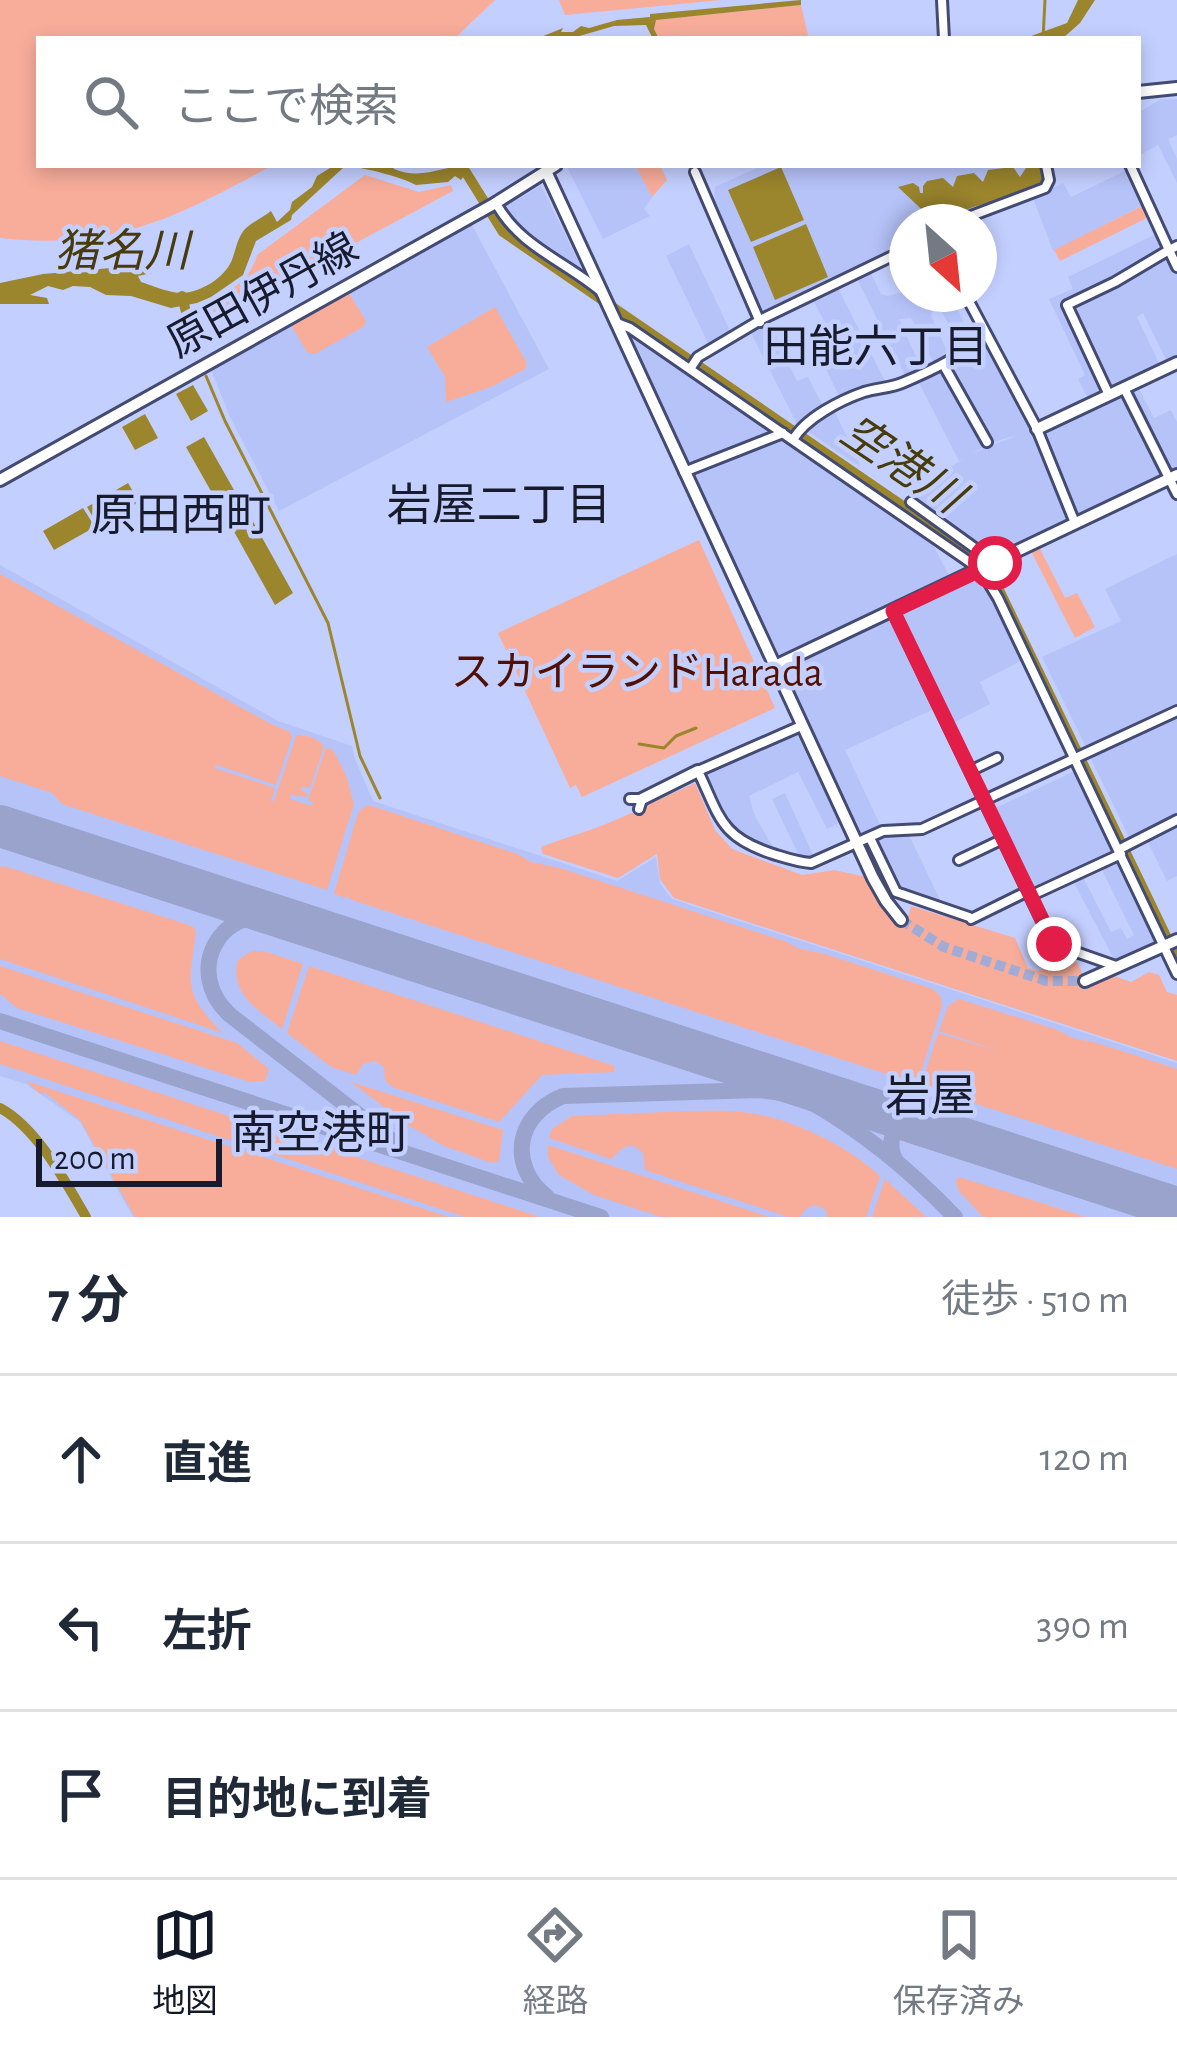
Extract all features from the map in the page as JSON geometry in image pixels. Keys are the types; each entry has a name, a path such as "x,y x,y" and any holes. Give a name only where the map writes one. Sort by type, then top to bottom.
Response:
{"street":[{"path":"942,0 944,36"},
{"path":"1141,92 1177,88"},
{"path":"551,168 601,291 802,726 886,901 901,920"},
{"name":"原田伊丹線","path":"0,480 551,168"},
{"path":"997,206 1049,185 1047,168"},
{"path":"1132,168 1173,248 1177,267"},
{"path":"694,172 760,322"},
{"path":"491,206 510,227 601,291"},
{"path":"1109,394 1067,305 1173,248"},
{"path":"692,365 760,322 889,258"},
{"path":"974,312 1037,429 1076,525"},
{"path":"615,320 692,365 783,434 795,436 988,566"},
{"path":"795,436 812,418 864,392 896,385 943,364 985,333"},
{"path":"1037,429 1177,363"},
{"path":"943,364 987,442"},
{"path":"1124,387 1173,477 1177,494"},
{"path":"685,472 783,434"},
{"path":"775,666 1173,477"},
{"path":"911,502 988,566 998,598 1079,756 1177,974"},
{"path":"893,611 1054,944 1119,967"},
{"path":"698,771 725,826 746,845 811,863 883,831 922,829 1177,710"},
{"path":"637,802 802,726"},
{"path":"972,770 997,758"},
{"path":"870,838 896,892 970,918 1177,820"},
{"path":"959,860 1003,839"},
{"path":"1085,981 1177,940"}],"shaded area":[{"path":"801,0 801,5 656,20 658,36 652,36 646,25 614,26 579,36 543,36 563,28 561,32 573,32 581,26 650,14"},
{"path":"1078,0 1095,0 1065,36 1031,36 1067,23"},
{"path":"1161,99 1177,99 1177,135 1168,139 1177,159 1177,183 1158,145 1141,154 1141,111"},
{"name":"猪名川","path":"330,168 343,168 291,220 256,241 243,275 197,303 171,308 131,296 106,295 90,287 63,290 48,286 30,295 47,298 49,304 0,304 0,283 122,267 152,273 138,276 141,282 166,290 180,293 202,288 226,270 246,228 271,211 277,222 317,176"},
{"name":"猪名川","path":"360,168 423,173 469,168 461,180 455,176 448,182 416,185"},
{"path":"568,168 637,168 652,197 644,209 650,216 603,239"},
{"path":"757,168 1044,168 1046,179 1043,186 996,204 889,204 889,252 763,315 714,206 715,187"},
{"path":"781,168 804,220 751,242 728,190"},
{"path":"1014,168 1020,177 1026,168 1042,168 1045,179 983,204 916,204 898,187 913,183 923,193 927,181 943,178 953,187 957,176 974,173 983,182 988,170"},
{"path":"1129,169 1145,204 1053,251 1033,198 1063,183 1071,197"},
{"path":"541,186 584,276 523,233 502,208"},
{"path":"806,224 828,277 775,300 753,247"},
{"path":"472,225 549,369 279,511 211,369"},
{"path":"1158,233 1163,250 1063,305 1105,394 1089,401 1078,379 1085,375 1049,299 1073,289 1068,277"},
{"path":"689,244 732,335 710,347 666,256"},
{"path":"1168,253 1177,271 1177,360 1168,364 1143,313 1137,317 1161,367 1111,391 1072,309"},
{"path":"870,271 881,294 889,296 889,312 932,312 950,357 934,364 911,318 899,319 922,370 906,377 856,277"},
{"path":"837,286 887,385 841,400 814,345 832,336 812,298"},
{"path":"942,312 959,312 972,341 961,349"},
{"path":"769,321 797,381 808,377 824,408 797,424 750,331"},
{"path":"627,330 770,431 694,464 689,462"},
{"path":"985,339 1032,427 1072,522 995,557 907,497 971,454 1018,435 993,442 947,367"},
{"path":"942,366 987,445 959,461 917,379"},
{"path":"193,385 208,411 191,421 176,394"},
{"path":"1137,385 1154,418 1171,410 1177,422 1177,471 1170,475 1128,389"},
{"path":"1122,392 1163,478 1077,520 1037,433"},
{"path":"834,410 860,465 859,466 803,428"},
{"path":"145,414 158,438 135,450 122,427"},
{"path":"204,437 247,513 229,523 186,447"},
{"path":"785,439 928,536 952,581 779,660 694,477"},
{"path":"128,483 139,502 98,526 87,507"},
{"path":"83,508 95,527 54,550 43,531"},
{"path":"251,518 293,593 275,605 232,528"},
{"path":"1177,554 1177,707 1087,749 1042,657 1121,621 1105,589"},
{"path":"0,565 278,721 352,746 373,801 617,881 656,857 660,884 672,899 1177,1063 1177,1217 133,1217 80,1122 26,1084 0,1076"},
{"path":"979,575 1025,659 980,682 990,704 951,724 898,613"},
{"path":"890,617 936,708 845,750 882,829 863,839 784,668"},
{"path":"1177,714 1177,817 1131,841 1089,755"},
{"path":"796,732 839,823 827,829 798,772 749,796 775,851 751,844 726,823 703,775 705,770"},
{"path":"1075,771 1113,855 1034,892 1028,889 991,810"},
{"path":"785,793 815,859 801,860 772,799"},
{"path":"1177,822 1177,876 1167,881 1146,838"},
{"path":"888,834 909,835 943,906 897,891 874,842"},
{"path":"1115,860 1158,940 1115,961 1072,879 1082,875 1111,932 1121,928 1127,939 1134,935 1100,866"}],"green space":[{"path":"0,0 495,0 457,36 36,36 36,168 267,168 143,226 77,239 0,238"},
{"path":"559,0 722,0 565,15"},
{"path":"801,5 808,36 658,36 655,20"},
{"path":"637,168 661,168 667,180 652,197"},
{"path":"365,175 419,192 451,185 453,191 236,307 201,317 200,308 242,281 257,255"},
{"path":"1146,204 1151,216 1060,261 1054,250"},
{"path":"349,293 366,321 363,327 315,354 307,352 291,325"},
{"path":"495,307 527,363 525,369 446,402 445,377 427,347"},
{"name":"スカイランドHarada","path":"699,540 775,708 582,797 576,785 570,788 498,633"},
{"path":"1039,547 1065,598 1077,593 1095,627 1075,638 1031,551"},
{"path":"0,574 290,732 276,785 214,768 275,788 271,801 296,736 312,737 324,747 310,788 302,787 307,797 291,795 290,799 312,806 308,800 326,748 333,750 354,804 327,890 62,804 52,793 0,776"},
{"path":"695,783 715,830 732,849 802,875 834,870 867,877 899,924 911,906 1015,938 1028,968 1038,971 1064,958 1078,963 1087,986 1114,976 1131,982 1149,972 1159,975 1167,992 1177,995 1177,1061 674,898 660,879 657,854 618,878 543,854 541,847 634,814"},
{"path":"369,805 531,862 933,989 942,1006 917,1084 334,894 357,816"},
{"path":"0,867 192,926 196,931 191,975 194,996 223,1033 0,959"},
{"path":"252,951 303,964 282,1029 248,1000 238,982 238,960"},
{"path":"0,966 237,1043 269,1069 265,1081 250,1082 17,1008 0,994"},
{"path":"309,966 615,1066 614,1072 542,1075 499,1122 392,1087 385,1080 384,1067 375,1061 363,1064 356,1075 331,1067 287,1033"},
{"path":"959,999 1177,1069 1177,1169 921,1086 938,1033 1002,1052 939,1031 948,1006"},
{"path":"0,1041 247,1122 248,1135 235,1142 0,1064"},
{"path":"26,1081 449,1217 135,1217 80,1120"},
{"path":"351,1082 503,1130 499,1161 492,1163 444,1146"},
{"path":"690,1111 766,1116 836,1144 880,1176 866,1217 827,1217 826,1210 816,1205 800,1217 788,1217 645,1170 643,1153 634,1146 624,1147 611,1159 549,1138 552,1129 572,1116"},
{"path":"261,1126 540,1217 465,1217 260,1150 253,1139 255,1128"},
{"path":"548,1145 769,1217 661,1217 594,1195 559,1175 548,1157"},
{"path":"959,1177 1086,1217 983,1217 958,1190"},
{"path":"885,1179 926,1217 872,1217"}],"waterway":[{"path":"1043,36 1045,0"},
{"name":"空港川","path":"463,168 503,232 986,563 1166,936"},
{"path":"182,296 188,320"},
{"path":"206,376 328,623 360,756 380,798"},
{"path":"639,744 664,748 676,736 696,728"},
{"name":"空港川","path":"1173,950 1177,957"},
{"path":"0,1108 38,1142 86,1217"}],"taxiway":[{"path":"0,837 52,843"},
{"path":"281,917 259,916 225,931 209,962 216,998 230,1015 395,1143"},
{"path":"0,1021 601,1217"},
{"path":"718,1059 783,1087"},
{"path":"547,1197 526,1170 522,1142 535,1115 563,1096 759,1090 879,1112"},
{"path":"811,1102 887,1154 955,1217"},
{"path":"896,1161 892,1139 905,1120"},
{"path":"1147,1199 1177,1211"}],"runway":[{"path":"0,826 1177,1208"}],"tunnel":[{"path":"901,920 944,947 1046,981 1085,981"}],"district":[{"name":"田能六丁目","path":"876,346"},
{"name":"岩屋二丁目","path":"499,504"},
{"name":"原田西町","path":"181,514"},
{"name":"岩屋","path":"930,1095"},
{"name":"南空港町","path":"321,1132"}],"route":[{"path":"995,563 893,611 1054,944"}]}
